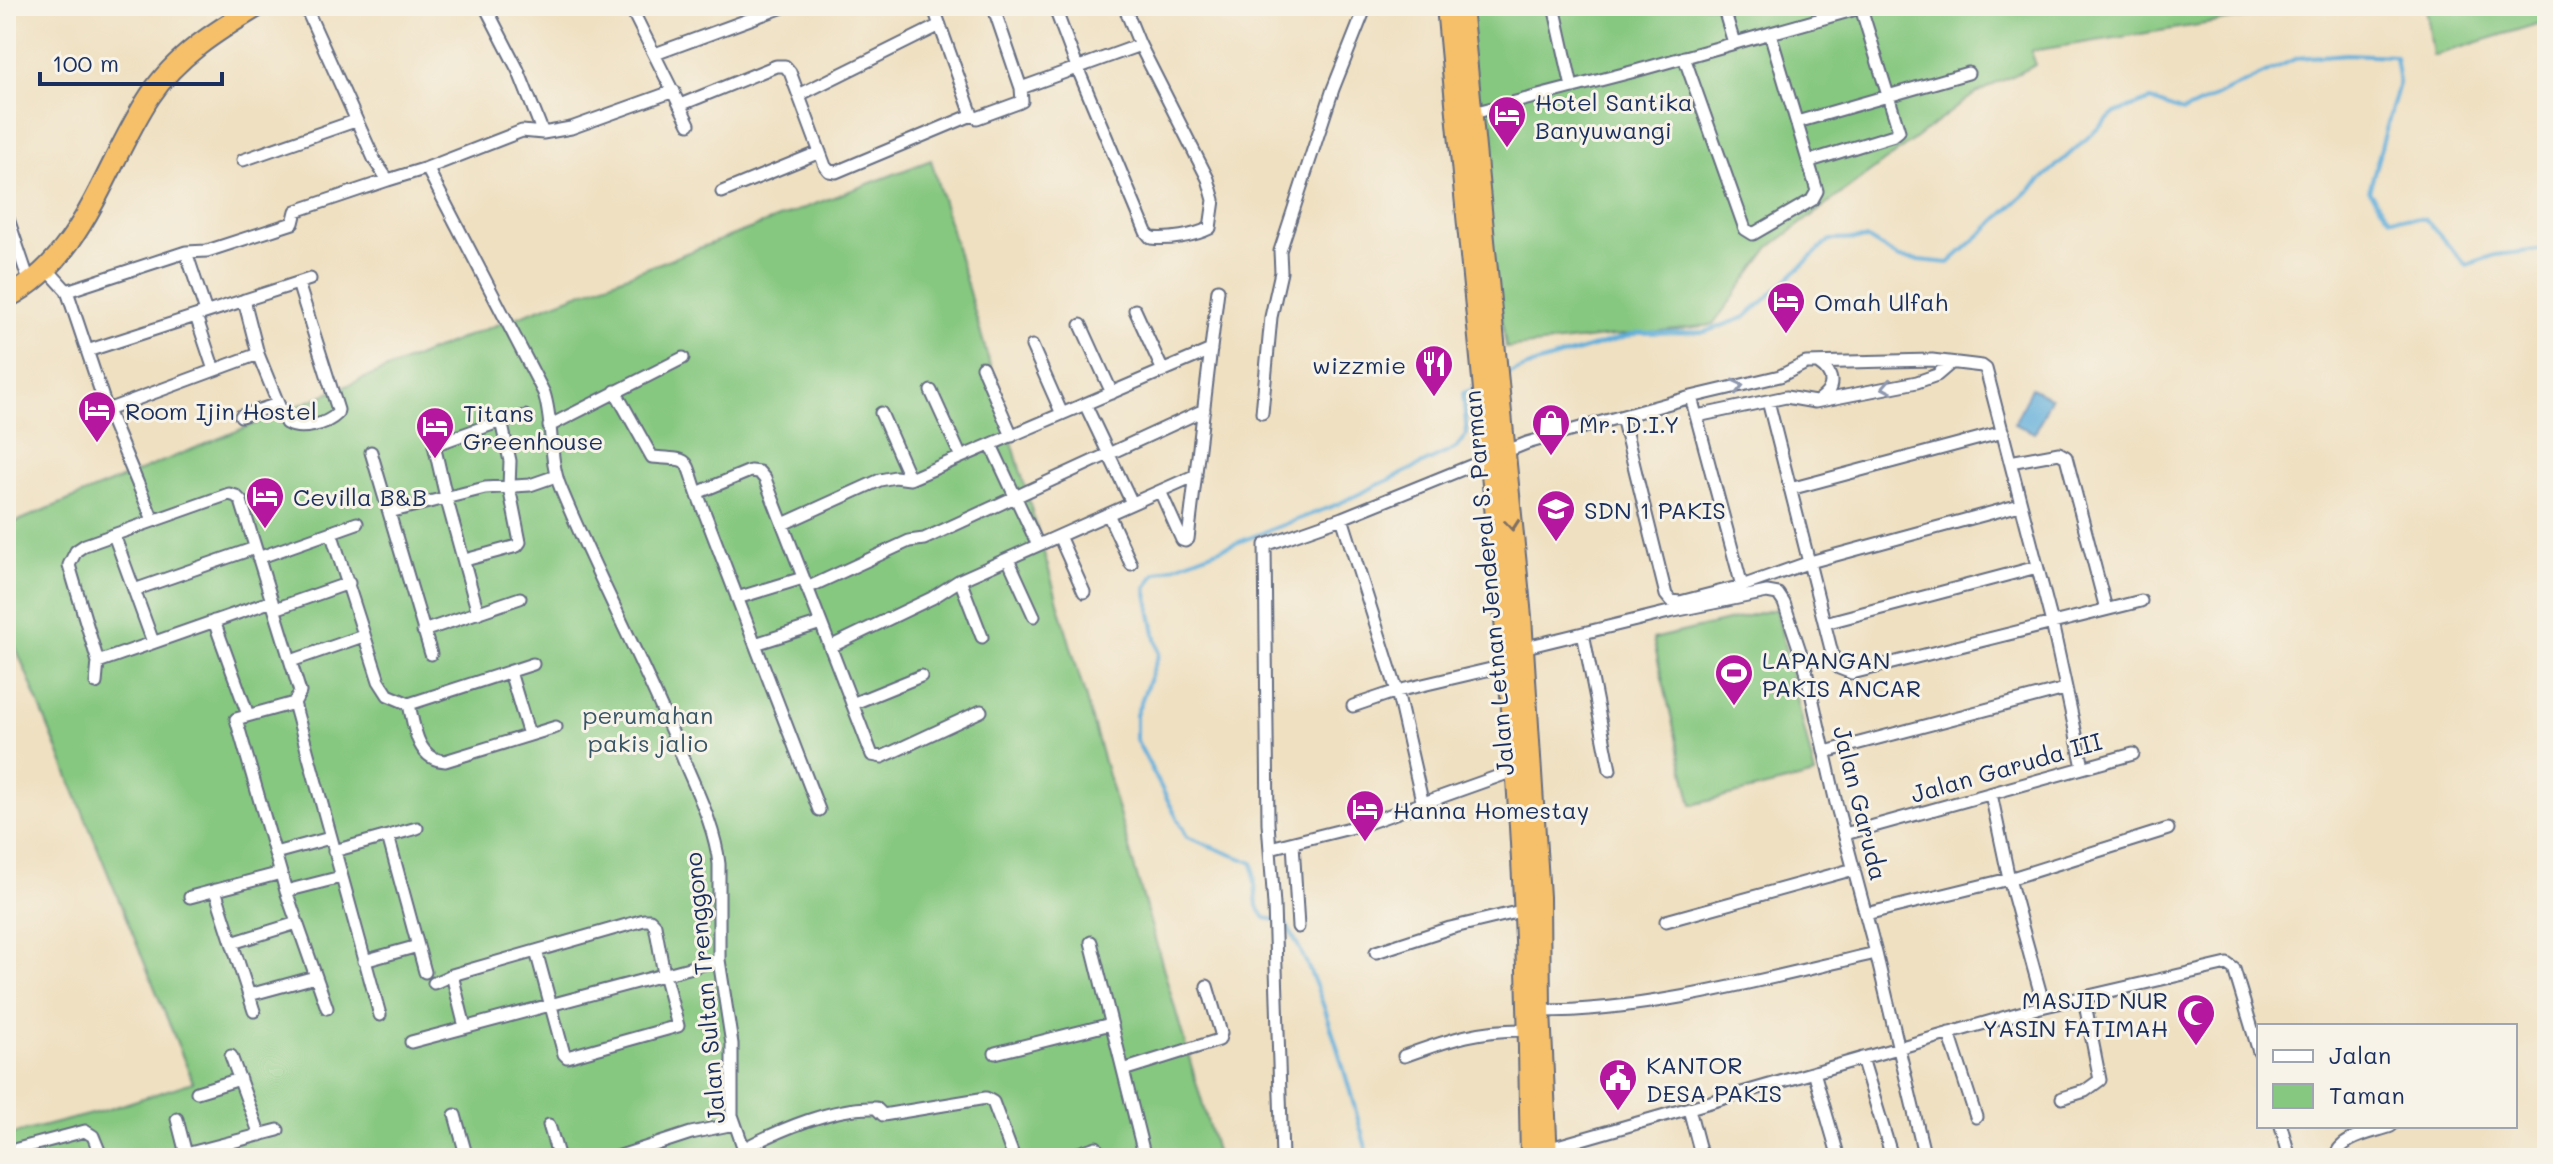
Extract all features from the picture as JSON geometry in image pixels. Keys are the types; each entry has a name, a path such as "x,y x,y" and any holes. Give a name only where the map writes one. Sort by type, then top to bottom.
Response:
{"highway":[{"path":"6,286 27,275 47,255 71,221 123,120 157,69 197,31 236,6"},
{"path":"6,298 21,291 68,246 151,93 199,44 258,6"},
{"name":"Jalan Letnan Jenderal S. Parman","path":"1447,6 1522,648 1539,897 1541,1155"},
{"name":"Jalan Letnan Jenderal S. Parman","path":"1461,6 1473,113 1485,337"},
{"name":"Jalan Letnan Jenderal S. Parman","path":"1497,452 1525,910 1527,1030 1541,1155"}],"street":[{"path":"305,6 355,121 388,180"},
{"path":"485,6 518,70 543,133"},
{"path":"630,6 689,124"},
{"path":"655,54 786,6"},
{"path":"933,6 972,115 977,118 1022,101 1021,88 993,6"},
{"path":"1054,6 1146,232 1151,238 1159,239 1202,232 1210,228 1212,221 1213,191 1140,45 1124,6"},
{"path":"1262,413 1280,251 1333,89 1366,6"},
{"path":"1554,6 1572,87"},
{"path":"1723,6 1734,43"},
{"path":"1473,113 1770,33 1821,12 1864,7 1899,128 1897,133 1810,161"},
{"path":"799,95 940,25"},
{"path":"1684,57 1747,232 1753,234 1815,197 1817,191 1770,33"},
{"path":"1021,88 1140,45"},
{"path":"680,105 776,66 785,66 790,72 825,166 829,171 836,172 972,115"},
{"path":"1797,122 1968,73"},
{"path":"67,291 186,252 207,251 281,228 293,223 296,211 427,168 522,131 543,133 571,128 674,91"},
{"path":"243,160 355,121"},
{"path":"722,192 820,152"},
{"name":"Jalan Sultan Trenggono","path":"427,168 544,393 556,476 671,728 713,835 719,864 719,960 732,1054 734,1124 745,1154"},
{"path":"6,213 27,275"},
{"path":"186,252 214,370"},
{"path":"47,269 67,291 107,410 149,509"},
{"path":"87,351 310,279"},
{"path":"244,300 258,354 286,423 294,427 327,422 337,414 336,404 298,283"},
{"path":"1160,491 1185,541 1188,539 1218,290"},
{"path":"1135,310 1163,371"},
{"path":"1081,325 1112,393"},
{"path":"1032,346 1062,414"},
{"path":"783,524 880,480 895,477 910,479 1211,350"},
{"path":"107,410 258,354"},
{"path":"549,426 683,358"},
{"path":"1282,1158 1263,547 1342,518 1497,452 1691,397 1780,376 1806,363 1932,360 1982,366 1986,369 2052,623 2083,767"},
{"path":"1697,416 1786,397 1809,402 1917,382 1937,375 1951,363"},
{"path":"1818,364 1830,374 1832,382 1831,389 1819,400"},
{"path":"982,367 1012,436"},
{"path":"615,391 652,457 685,461 691,467 697,493 819,810"},
{"path":"931,391 961,457"},
{"path":"1691,397 1742,586"},
{"path":"1768,401 1834,661 1839,668 1852,673 2141,601"},
{"path":"241,416 278,404"},
{"path":"1085,404 1132,503"},
{"path":"737,598 805,583 909,541 924,539 1204,410"},
{"path":"881,413 910,479"},
{"path":"478,613 434,445 501,421 525,416"},
{"path":"1622,417 1666,595 1671,601 1680,602 1742,586 1810,562 2020,505"},
{"path":"465,560 519,545 520,486 510,461 501,421"},
{"path":"1790,489 2003,432"},
{"path":"991,445 1038,545"},
{"path":"371,452 431,654"},
{"path":"2010,462 2059,453 2066,457 2106,609"},
{"path":"697,493 750,471 759,472 765,479 872,755 882,757 981,711"},
{"path":"830,647 932,598 960,580 1196,475"},
{"path":"389,512 485,488 520,486 556,476"},
{"path":"96,683 98,662 69,565 76,551 114,535 149,509 229,494 236,496 241,501 300,692 294,703 380,1015"},
{"path":"1108,514 1131,564"},
{"path":"1342,518 1397,691 1423,805"},
{"path":"134,590 357,523"},
{"path":"331,532 363,636 383,688 397,701 409,704 533,664"},
{"path":"114,535 153,642"},
{"path":"1059,536 1084,592"},
{"path":"1008,559 1034,616"},
{"path":"1825,623 2037,567"},
{"path":"960,580 982,637"},
{"path":"98,662 214,621 349,583"},
{"name":"Jalan Garuda","path":"1522,648 1767,592 1778,594 1784,603 1805,666 1925,1158"},
{"path":"423,631 520,598"},
{"path":"214,621 248,715"},
{"path":"755,644 821,623"},
{"path":"1583,633 1610,770"},
{"path":"291,661 363,636"},
{"path":"1353,706 1397,691 1508,665"},
{"path":"510,672 529,735"},
{"path":"852,704 921,676"},
{"path":"1825,752 2065,689"},
{"path":"294,703 236,719 286,891 327,1008"},
{"path":"409,704 422,748 429,758 436,761 445,761 556,727"},
{"name":"Jalan Garuda III","path":"1845,834 2133,754"},
{"path":"1270,848 1362,825 1516,770"},
{"path":"1991,794 2009,879 2044,1006"},
{"path":"334,851 417,828"},
{"path":"1866,914 2009,879 2168,829"},
{"path":"388,836 425,972"},
{"path":"275,853 330,838"},
{"path":"1293,843 1298,927"},
{"path":"1666,921 1854,869"},
{"path":"190,897 281,873"},
{"path":"286,891 341,877"},
{"path":"215,890 254,1011"},
{"path":"1376,952 1450,928 1525,910"},
{"path":"434,983 452,975 536,951 650,920 655,925 678,1026 571,1057 564,1054 536,951"},
{"path":"232,943 297,923"},
{"path":"1091,942 1145,1158"},
{"path":"364,961 418,946"},
{"path":"1540,1011 1634,1003 1726,987 1876,953"},
{"path":"411,1042 719,960"},
{"path":"1541,1155 2044,1006 2229,965 2234,969 2257,1045"},
{"path":"452,975 465,1027"},
{"path":"249,995 315,977"},
{"path":"1123,1070 1219,1040 1221,1033 1207,986"},
{"path":"2062,1098 2085,1091 2100,1080 2084,999"},
{"path":"995,1053 1111,1024"},
{"path":"1404,1056 1460,1037 1495,1030 1527,1030"},
{"path":"1949,1033 1976,1117"},
{"path":"231,1056 260,1135"},
{"path":"1862,1058 1892,1157"},
{"path":"1814,1072 1839,1158"},
{"path":"197,1092 240,1079"},
{"path":"745,1154 789,1127 865,1108 876,1108 883,1115 986,1098 993,1102 1010,1157"},
{"path":"1689,1109 1702,1158"},
{"path":"455,1115 467,1158"},
{"path":"177,1119 186,1156 278,1130"},
{"path":"614,1158 691,1133 734,1124"},
{"path":"549,1125 559,1158"},
{"path":"2282,1128 2290,1158"},
{"path":"2335,1158 2337,1149 2344,1143 2385,1128"},
{"path":"6,1152 85,1131 93,1136 102,1158"},
{"path":"1063,1158 1096,1147"}],"green space":[{"path":"1456,6 2321,6 2031,51 2036,65 1976,93 1770,247 1713,325 1506,348"},
{"path":"2426,6 2547,6 2547,21 2433,56"},
{"name":"perumahan pakis jalio","path":"931,160 1218,1158 6,1158 6,1136 103,1111 193,1082 6,623 6,526 465,337"},
{"name":"LAPANGAN PAKIS ANCAR","path":"1776,609 1815,775 1692,805 1653,639"}],"water":[{"path":"2031,388 2051,398 2035,433 2014,424"}],"waterway":[{"path":"1505,376 1639,333 1705,332 1746,317 1830,240 1868,239 1899,258 1949,263 2115,113 2151,100 2183,112 2297,58 2347,54 2395,56 2399,83 2369,191 2390,218 2425,219 2466,265 2495,255 2547,249"},
{"path":"1369,1158 1323,1005 1299,947 1284,921 1265,918 1257,906 1253,863 1187,837 1136,739 1136,715 1159,654 1146,588 1155,574 1338,504 1456,448 1467,434 1463,393 1478,387"}],"place":[{"name":"Hotel Santika Banyuwangi","path":"1507,149"},
{"name":"Omah Ulfah","path":"1786,335"},
{"name":"wizzmie","path":"1434,398"},
{"name":"Room Ijin Hostel","path":"97,444"},
{"name":"Mr. D.I.Y","path":"1551,457"},
{"name":"Titans Greenhouse","path":"435,460"},
{"name":"Cevilla B&B","path":"265,530"},
{"name":"SDN 1 PAKIS","path":"1556,543"},
{"name":"LAPANGAN PAKIS ANCAR","path":"1734,707"},
{"name":"Hanna Homestay","path":"1365,843"},
{"name":"MASJID NUR YASIN FATIMAH","path":"2196,1047"},
{"name":"KANTOR DESA PAKIS","path":"1618,1112"}]}
